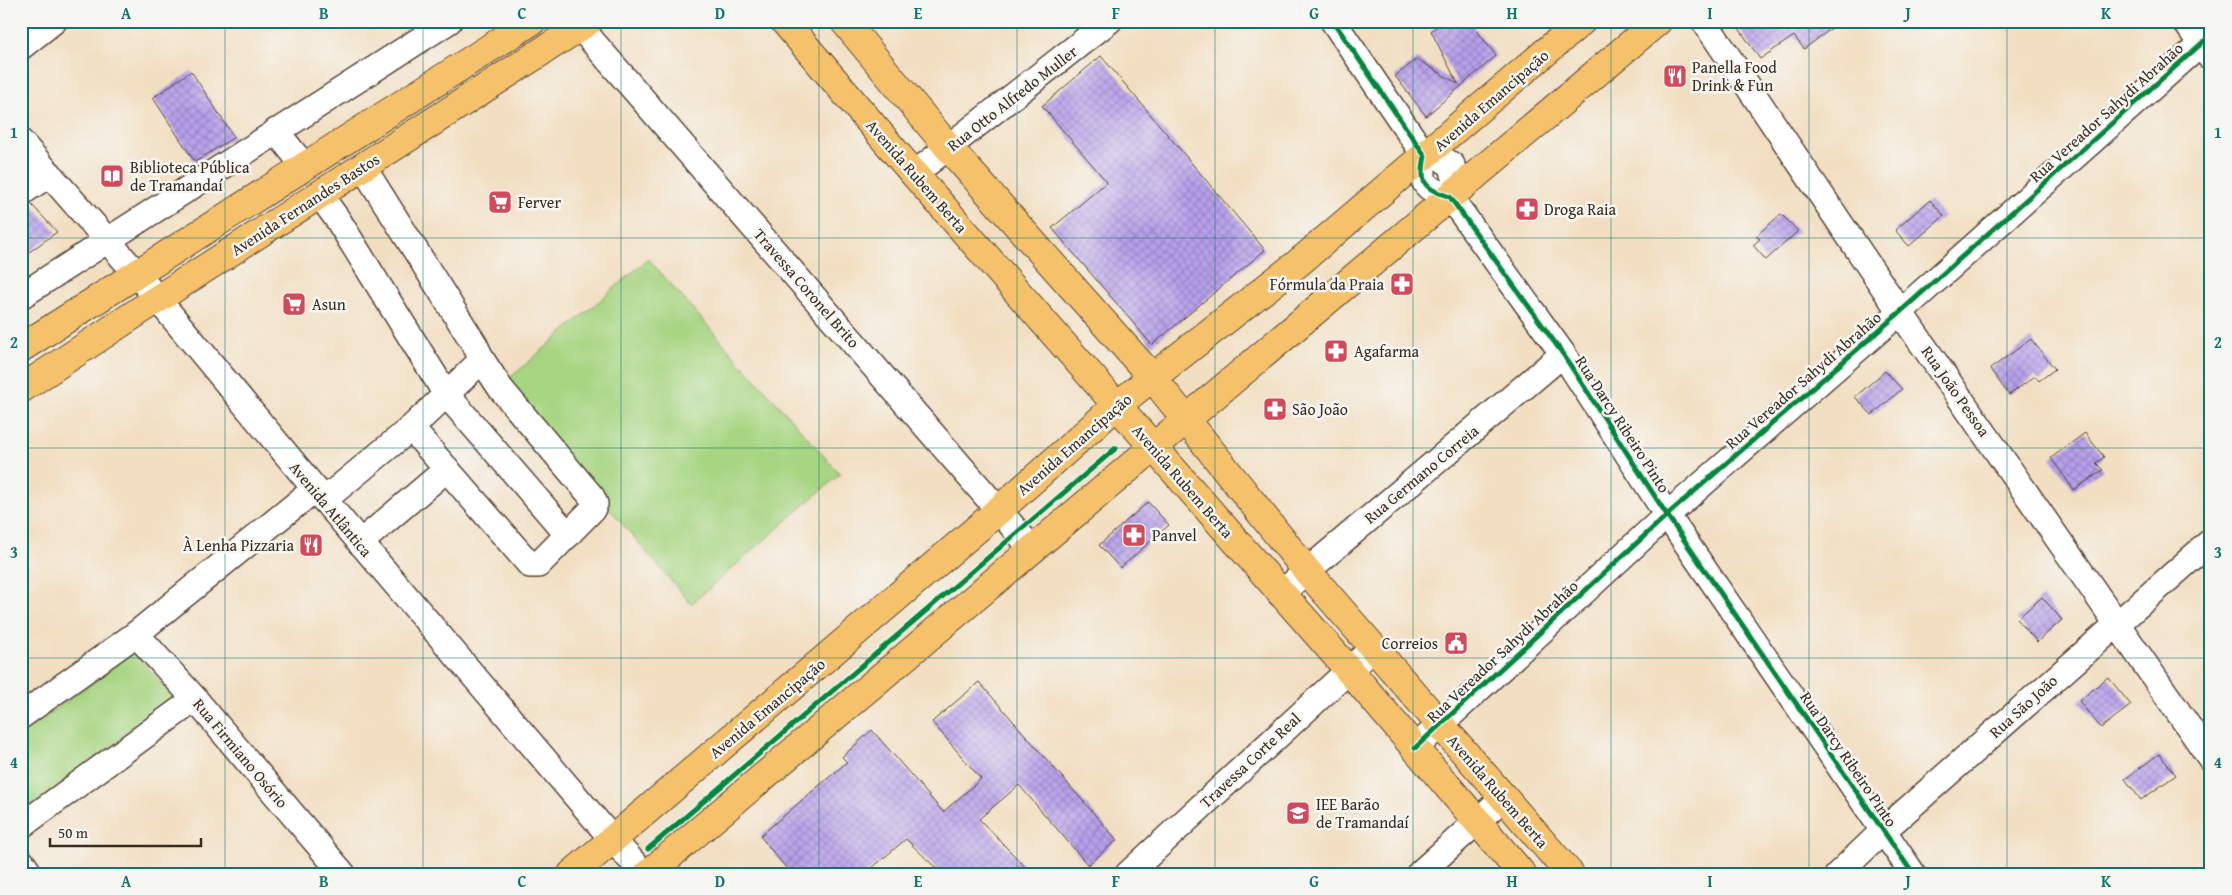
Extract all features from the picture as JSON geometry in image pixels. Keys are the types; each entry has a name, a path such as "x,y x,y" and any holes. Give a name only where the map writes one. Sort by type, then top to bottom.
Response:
{"main road":[{"name":"Avenida Fernandes Bastos","path":"21,348 532,21"},
{"name":"Avenida Rubem Berta","path":"784,21 914,174 1280,594 1348,669 1522,874"},
{"name":"Avenida Rubem Berta","path":"844,21 948,148 1152,377 1307,571 1372,648 1570,874"},
{"name":"Avenida Emancipação","path":"572,874 1000,510 1116,406 1297,264 1582,21"},
{"path":"648,874 1658,21"},
{"name":"Avenida Fernandes Bastos","path":"21,389 585,24"}],"street":[{"path":"21,47 54,21"},
{"path":"21,296 449,21"},
{"name":"Rua Otto Alfredo Muller","path":"914,174 1109,21"},
{"path":"1333,21 1425,156 1422,171 1425,184 1429,189 1450,197"},
{"name":"Rua João Pessoa","path":"1704,21 1900,312 2211,759"},
{"path":"2185,21 2207,46"},
{"name":"Travessa Coronel Brito","path":"585,24 1033,550"},
{"name":"Rua Vereador Sahydi Abrahão","path":"1415,748 1667,516 2207,46"},
{"path":"276,131 304,166"},
{"name":"Avenida Atlântica","path":"21,142 136,273 156,300 319,495 612,839 644,874"},
{"path":"363,167 501,389 592,497 595,504 592,510 538,565 530,565 411,428"},
{"path":"24,191 50,174"},
{"path":"320,194 446,394 568,535"},
{"name":"Rua Darcy Ribeiro Pinto","path":"1450,197 1563,354 1667,516 1913,874"},
{"name":"Rua Germano Correia","path":"1280,594 1563,354"},
{"path":"21,716 136,634 319,495 411,428 482,360"},
{"path":"360,543 447,469"},
{"name":"Rua São João","path":"1838,874 1883,831 2117,622 2211,541"},
{"name":"Rua Firmiano Osório","path":"136,634 195,698 343,874"},
{"name":"Travessa Corte Real","path":"1128,874 1372,648"},
{"path":"21,826 195,698"},
{"path":"1419,874 1504,797"},
{"path":"21,861 30,874"}],"green space":[{"path":"648,259 840,474 691,604 503,384"},
{"path":"134,652 174,698 21,815 21,734"}],"building":[{"path":"1443,21 1470,21 1496,56 1426,116 1395,76 1417,59 1458,84 1431,31"},
{"path":"1734,21 1841,21 1804,49 1794,36 1760,59"},
{"path":"1101,56 1265,250 1152,345 1052,228 1107,182 1042,106"},
{"path":"191,71 234,137 195,162 153,98"},
{"path":"1930,200 1944,216 1909,246 1895,230"},
{"path":"31,204 57,232 21,258 21,205"},
{"path":"1781,214 1798,231 1766,260 1753,245 1760,239 1756,236"},
{"path":"2031,339 2055,369 2039,381 2035,376 2009,395 1990,369"},
{"path":"1885,371 1902,389 1872,415 1855,397"},
{"path":"2085,433 2104,457 2096,463 2103,470 2074,490 2051,458"},
{"name":"Panvel","path":"1148,502 1169,525 1120,568 1099,545"},
{"path":"2042,597 2062,620 2037,642 2017,619"},
{"path":"2108,677 2131,705 2101,728 2079,701"},
{"path":"979,682 1117,840 1088,865 1019,785 979,819 1032,874 942,874 906,839 865,874 791,874 760,836 847,762 842,757 872,730 943,812 981,779 932,722"},
{"path":"2159,754 2176,775 2141,800 2125,779"}],"cycle path":[{"path":"1333,21 1425,156 1423,173 1426,184 1435,191 1450,197 1563,354 1667,515 1913,874"},
{"path":"1415,748 1667,515 1900,312 2211,35"},
{"path":"648,849 1116,448"}],"place":[{"name":"Panella Food Drink & Fun","path":"1675,76"},
{"name":"Biblioteca Pública de Tramandaí","path":"112,176"},
{"name":"Ferver","path":"500,202"},
{"name":"Droga Raia","path":"1527,209"},
{"name":"Fórmula da Praia","path":"1402,284"},
{"name":"Asun","path":"294,304"},
{"name":"Agafarma","path":"1336,351"},
{"name":"São João","path":"1275,409"},
{"name":"Panvel","path":"1134,535"},
{"name":"À Lenha Pizzaria","path":"311,545"},
{"name":"Correios","path":"1456,643"},
{"name":"IEE Barão de Tramandaí","path":"1298,813"}]}
